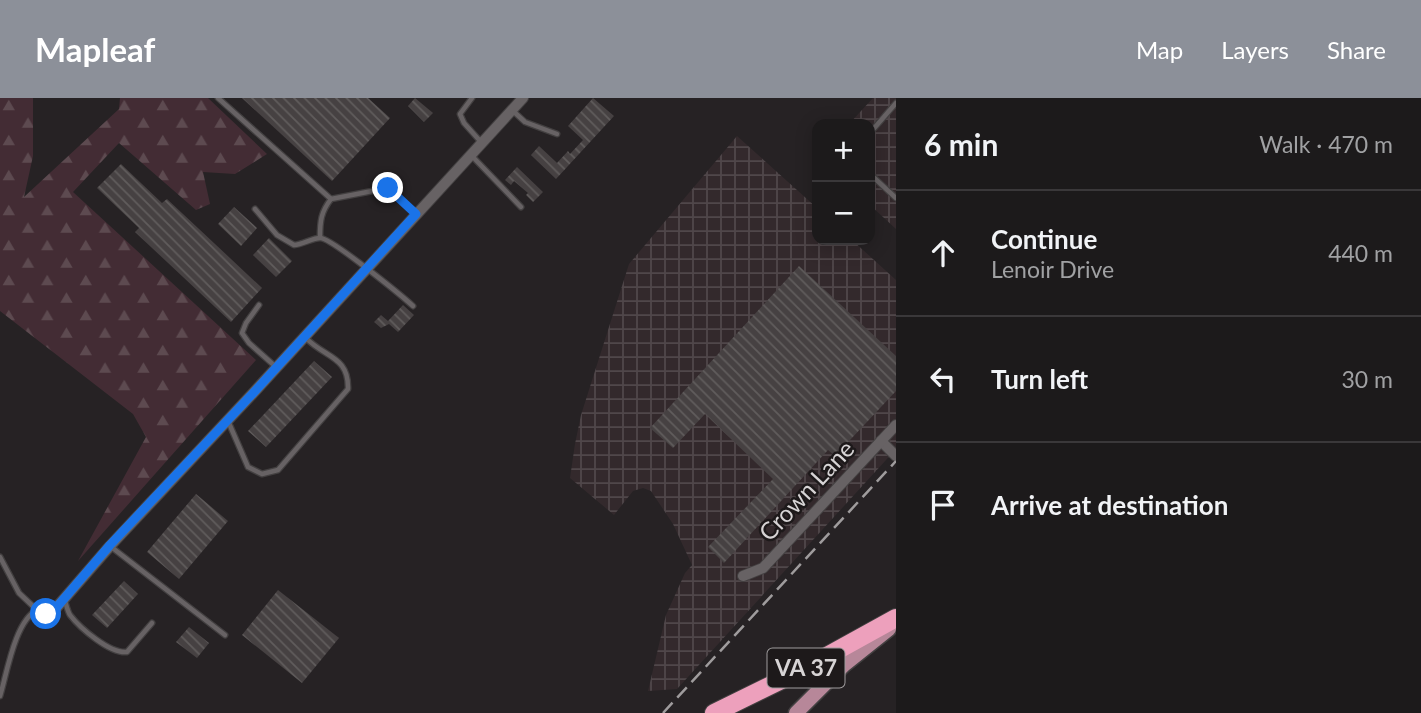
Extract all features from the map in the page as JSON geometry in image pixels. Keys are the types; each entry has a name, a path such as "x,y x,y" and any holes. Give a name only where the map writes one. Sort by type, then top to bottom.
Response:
{"highway":[{"name":"VA 37","path":"714,713 800,671 896,618"}],"main road":[{"path":"796,713 856,654 896,624"}],"street":[{"path":"37,610 50,615 110,545 276,368 522,98"},
{"name":"Crown Lane","path":"743,576 764,568 896,425"},
{"path":"881,441 896,456"}],"lane":[{"path":"218,98 331,199"},
{"path":"472,98 460,114 481,143"},
{"path":"875,127 896,103"},
{"path":"512,110 525,122 557,134"},
{"path":"471,154 521,207"},
{"path":"875,179 896,198"},
{"path":"320,237 320,219 331,199 388,188 416,214"},
{"path":"255,209 277,235 294,245 320,237 329,240 365,269 384,280 413,306"},
{"path":"259,305 242,333 276,368"},
{"path":"227,421 248,467 261,474 278,470 348,389 348,374 336,359 314,346 305,336"},
{"path":"110,545 225,635"},
{"path":"0,557 19,593 37,610 28,615 20,629 0,696"},
{"path":"64,598 70,614 102,644 121,653 127,652 152,623"}],"shaded area":[{"path":"873,98 896,98 896,229 875,210 875,119 854,119"},
{"path":"737,136 812,204 812,245 858,245 896,280 896,449 677,689 648,691 666,615 685,573 692,565 673,524 651,491 643,488 633,491 614,515 570,478 581,415 629,264"}],"green space":[{"path":"0,98 33,98 33,156 24,197 119,109 120,98 208,98 267,154 235,174 203,172 210,204 196,210 119,143 73,192 256,360 78,561 146,437 133,414 0,311"}],"building":[{"path":"242,98 368,98 390,118 332,181"},
{"path":"415,98 433,113 424,122 408,106"},
{"path":"593,98 614,116 556,179 531,155 539,146 557,163 568,151 570,154 583,140 568,126"},
{"path":"121,164 162,203 167,199 262,288 231,322 135,232 139,228 97,188"},
{"path":"517,167 543,192 533,202 526,195 528,193 514,181 511,185 505,180"},
{"path":"234,207 257,228 241,246 218,224"},
{"path":"269,238 292,261 276,277 253,255"},
{"path":"799,266 896,356 896,391 835,456 828,450 724,563 708,547 773,479 705,414 673,448 650,428"},
{"path":"403,305 414,315 398,332 389,324 381,328 374,322 381,315 388,321"},
{"path":"314,361 332,377 266,447 248,431"},
{"path":"196,494 228,521 179,579 147,552"},
{"path":"124,581 138,594 107,628 92,615"},
{"path":"278,590 339,638 302,683 242,635"},
{"path":"189,627 209,643 197,658 176,642"}],"railway":[{"path":"663,713 896,461"}],"route":[{"path":"46,614 50,615 110,545 416,214 388,188"}]}
